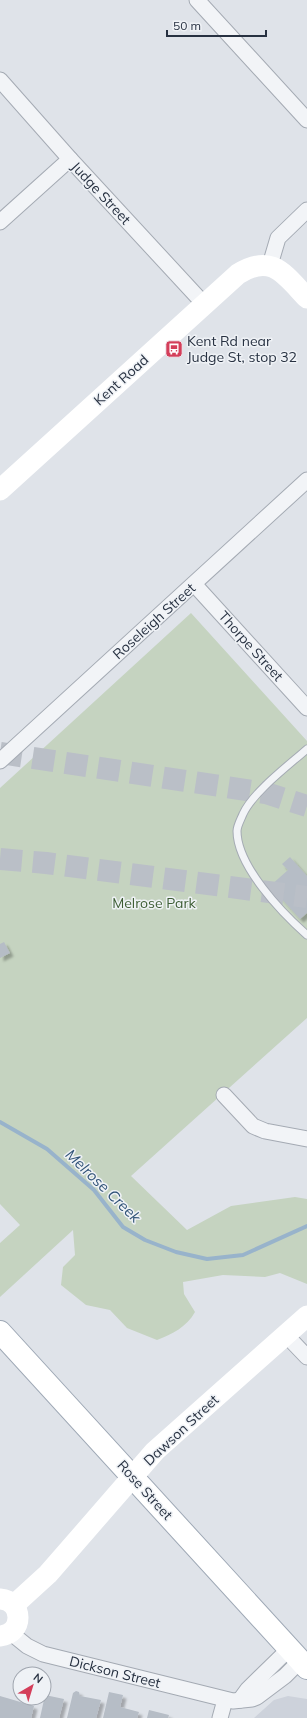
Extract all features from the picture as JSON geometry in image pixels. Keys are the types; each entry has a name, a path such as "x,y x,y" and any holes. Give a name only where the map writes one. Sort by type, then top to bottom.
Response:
{"main road":[{"name":"Rose Street","path":"0,1332 299,1660"}],"street":[{"path":"197,0 307,120"},
{"name":"Judge Street","path":"0,80 70,159 204,304"},
{"path":"0,222 70,159"},
{"path":"307,210 278,238 270,265 280,270 307,298"},
{"name":"Kent Road","path":"0,490 238,274 248,267 259,264 270,265"},
{"name":"Roseleigh Street","path":"0,761 307,480"},
{"name":"Thorpe Street","path":"194,584 307,708"},
{"path":"224,1095 253,1126 265,1131 307,1139"},
{"name":"Dawson Street","path":"7,1602 48,1574 155,1452 307,1316"},
{"path":"286,1335 307,1358"},
{"path":"6,1634 18,1623 19,1616 7,1602"},
{"name":"Dickson Street","path":"6,1634 43,1654 232,1700"},
{"path":"220,1718 232,1700 248,1689 299,1660"}],"lane":[{"path":"307,749 253,800 243,813 237,830 239,845 253,875 286,916 307,935"}],"shaded area":[{"path":"288,1696 307,1699 307,1718 254,1718 274,1700"}],"green space":[{"name":"Melrose Park","path":"191,613 307,741 307,1018 131,1176 187,1230 231,1206 295,1197 307,1199 307,1284 280,1273 265,1277 223,1275 183,1282 184,1294 195,1312 183,1326 157,1340 127,1328 110,1310 86,1305 61,1285 63,1267 75,1255 73,1230 0,1297 0,1243 20,1225 0,1204 0,788"}],"building":[{"path":"290,857 307,876 307,913 300,919 270,886 288,870 282,864"},
{"path":"4,942 10,953 0,958 0,944"},
{"path":"76,1691 79,1692 80,1696 101,1700 96,1718 67,1718 73,1693"},
{"path":"109,1692 123,1695 120,1707 139,1712 137,1718 103,1718"},
{"path":"0,1696 12,1700 12,1706 34,1706 31,1718 0,1718"},
{"path":"52,1696 64,1699 59,1718 40,1718 43,1706 52,1706"},
{"path":"149,1710 169,1715 168,1718 147,1718"}],"waterway":[{"name":"Melrose Creek","path":"0,1122 47,1149 94,1190 123,1227 145,1240 176,1252 207,1259 243,1255 307,1226"}],"tunnel":[{"path":"0,753 266,793 307,806"},
{"path":"0,859 46,863 307,897"}],"place":[{"name":"Kent Rd near Judge St, stop 32","path":"174,349"}]}
